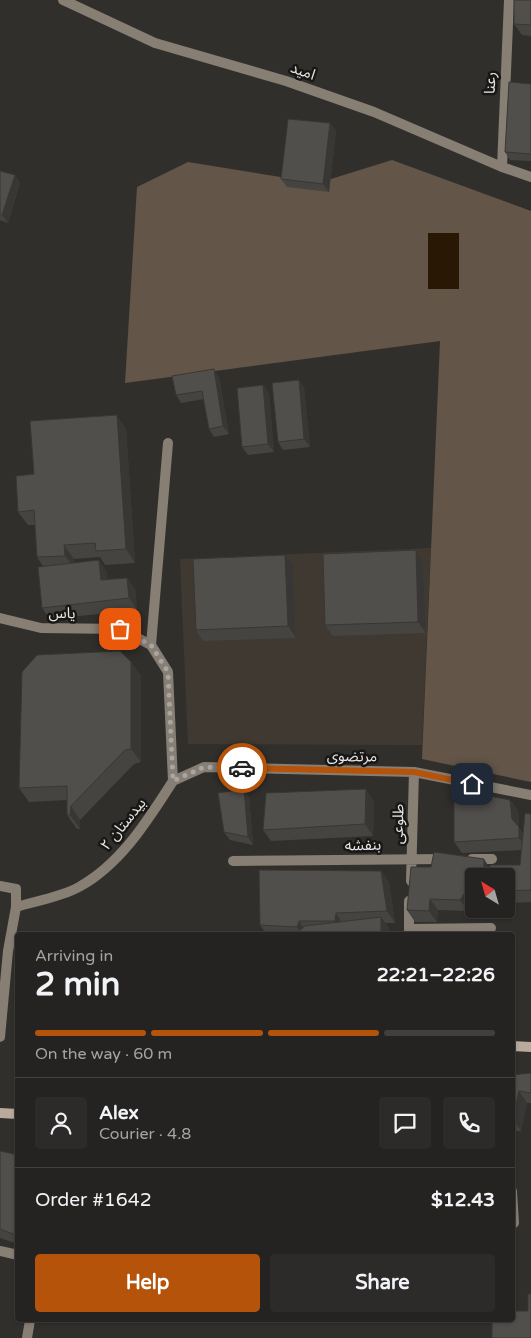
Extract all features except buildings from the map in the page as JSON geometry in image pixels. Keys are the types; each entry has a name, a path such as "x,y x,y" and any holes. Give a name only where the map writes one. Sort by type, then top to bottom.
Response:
{"main road":[{"path":"515,1046 531,1046"},
{"path":"0,1114 15,1114"}],"street":[{"name":"امید","path":"63,0 155,43 286,81 374,112 502,167 531,177"},
{"name":"رعنا","path":"502,167 509,0"},
{"path":"168,443 151,645 168,672 173,781"},
{"name":"یاس","path":"0,618 41,628 120,629 151,645"},
{"name":"مرتضوی","path":"173,781 204,767 414,772 531,795"},
{"name":"طلوعی","path":"409,932 413,859 414,772"},
{"name":"بیدستان ۲","path":"16,907 79,887 119,857 149,819 173,781"},
{"name":"بنفشه","path":"233,861 492,859"},
{"path":"0,886 16,889 16,907 8,951 0,1037"},
{"path":"409,932 491,928"},
{"path":"0,1251 15,1254"},
{"path":"27,1338 30,1322"}],"shaded area":[{"path":"392,160 531,211 531,782 422,759 440,341 125,383 137,187 188,162 318,183"},
{"path":"428,233 459,233 459,289 428,289"},
{"path":"431,548 422,745 188,744 180,559"}],"way so far":[{"path":"120,629 151,645 168,672 173,781 204,767 242,768"}],"route":[{"path":"242,768 414,772 472,784"}]}
